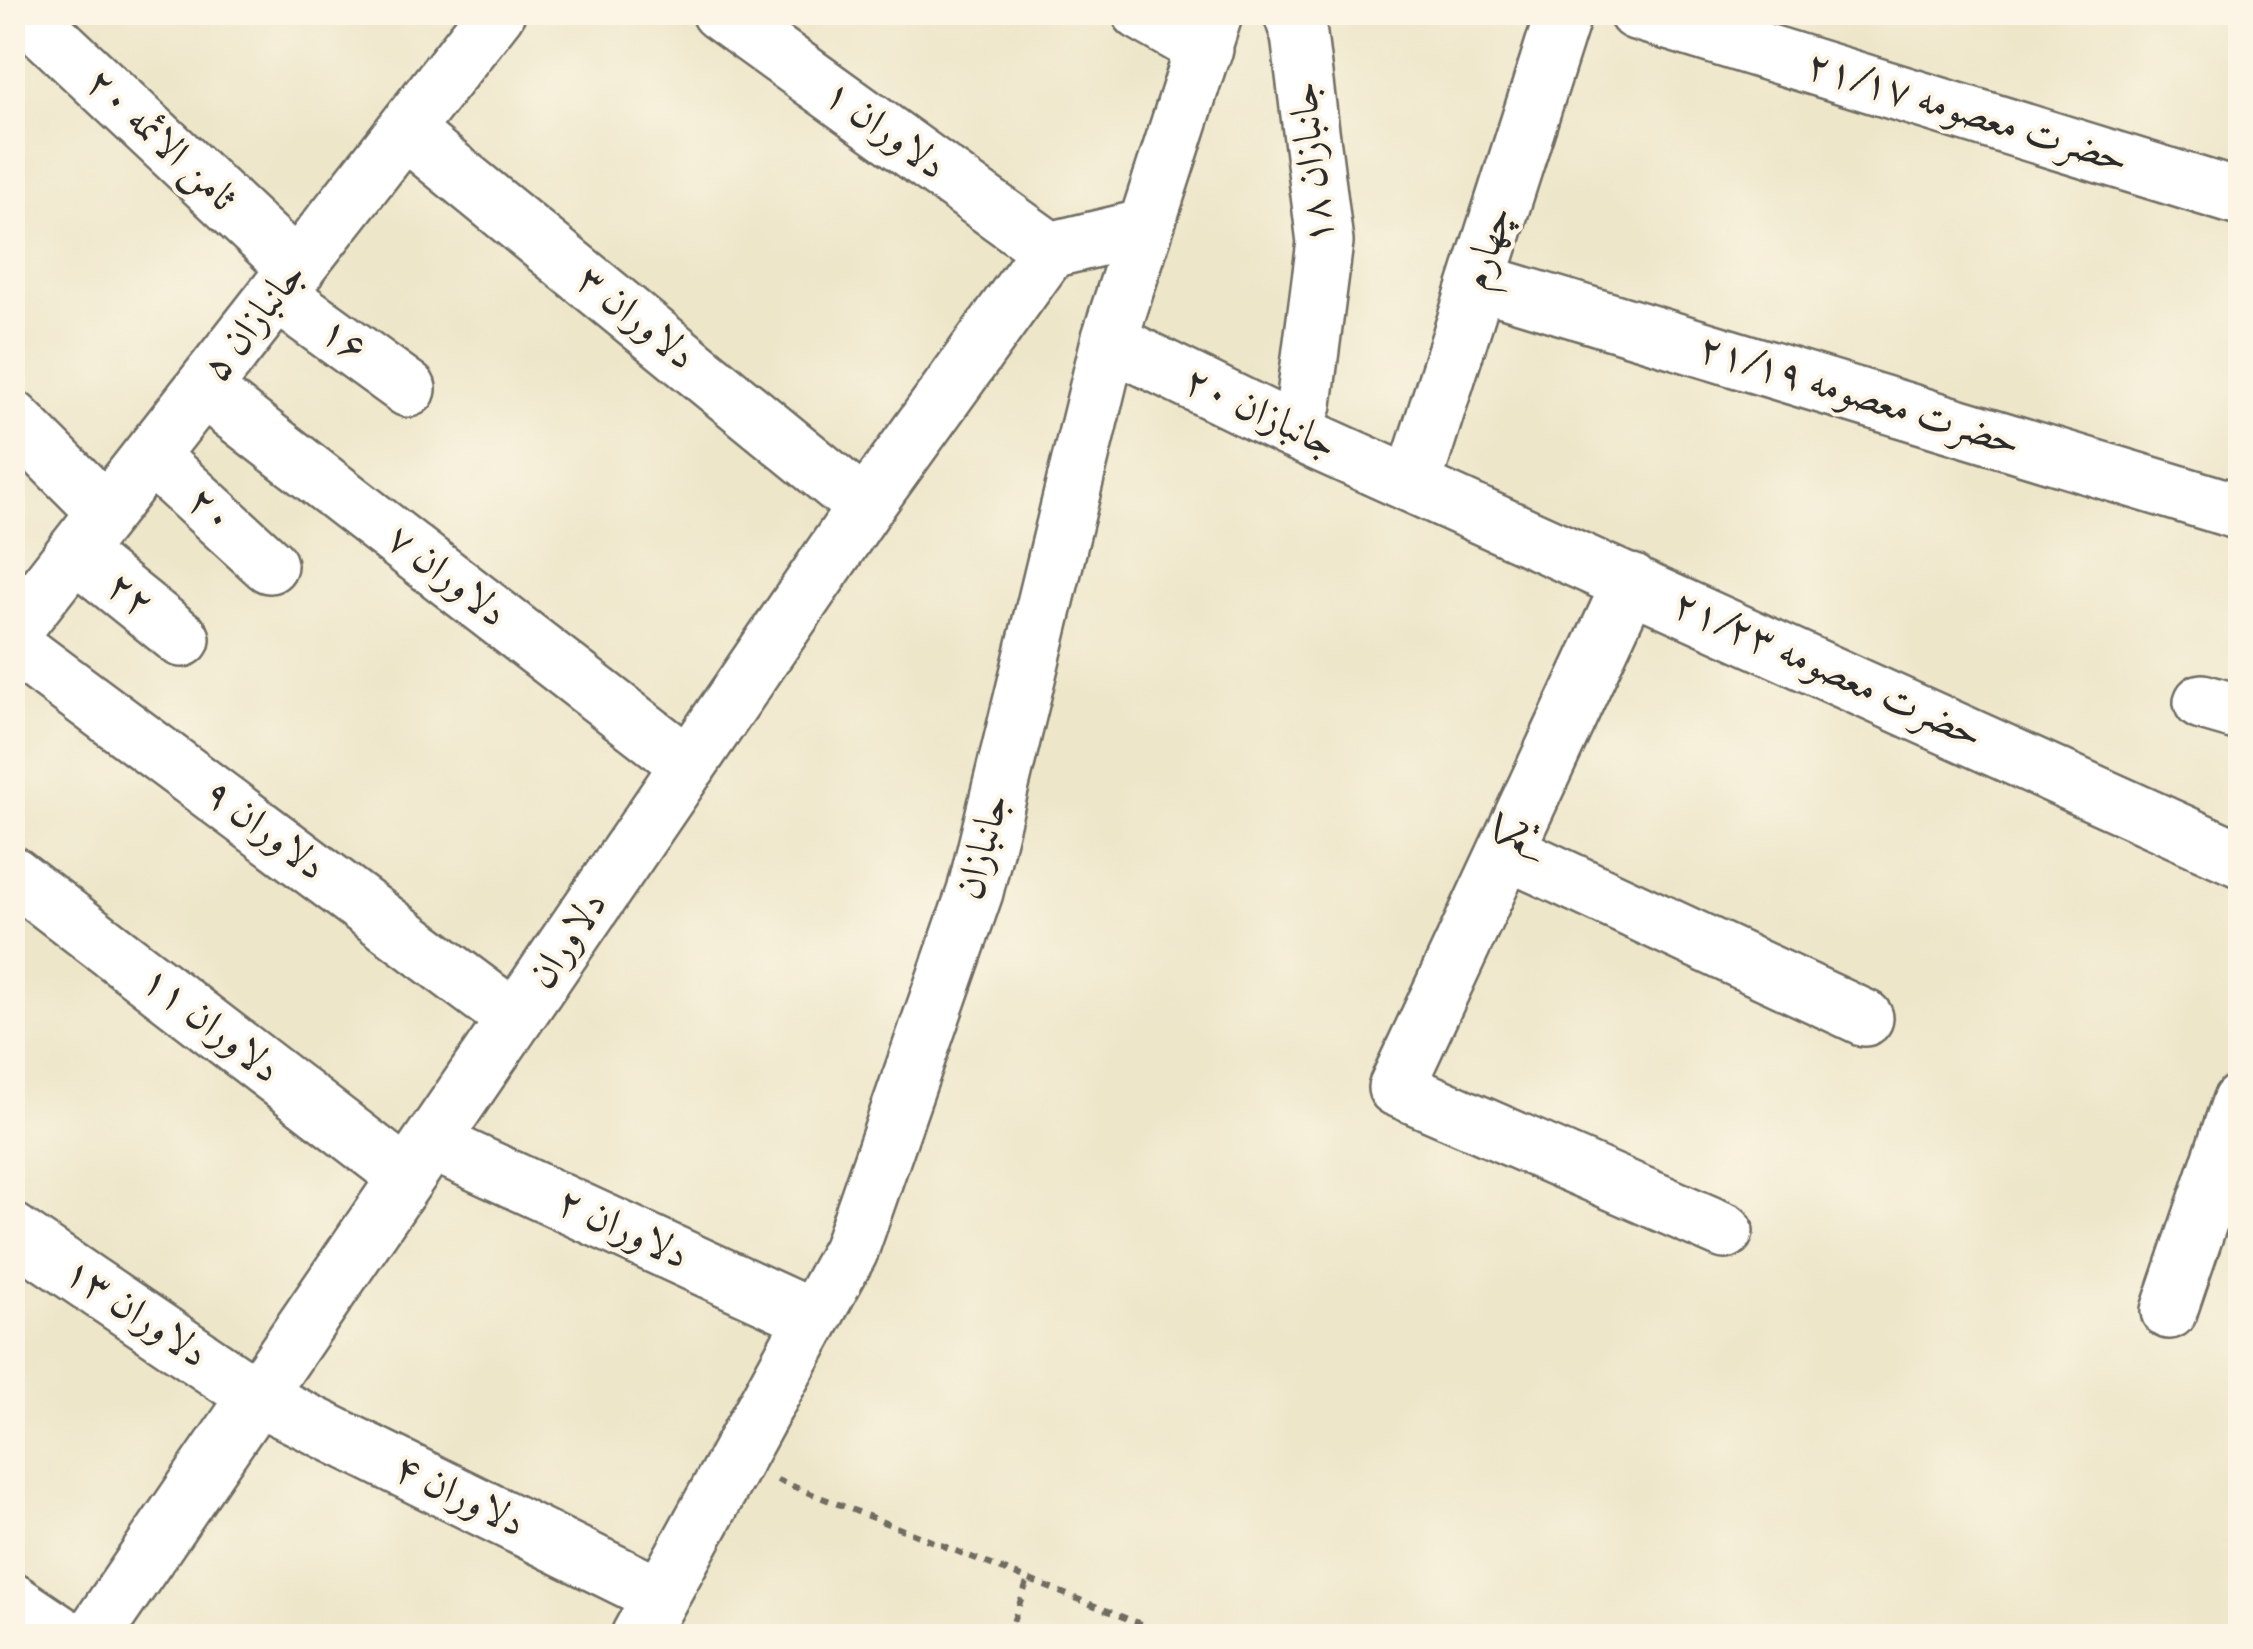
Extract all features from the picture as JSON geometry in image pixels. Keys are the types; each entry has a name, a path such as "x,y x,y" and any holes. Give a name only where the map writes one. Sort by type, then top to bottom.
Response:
{"street":[{"name":"ثامن الائمه ۲۰","path":"24,12 287,282"},
{"name":"جانبازان ۵","path":"12,632 497,12"},
{"name":"دلاوران ۱","path":"719,12 1050,250"},
{"path":"1140,12 1210,31"},
{"name":"جانبازان ۱۸","path":"1291,12 1299,35 1325,242 1304,404 1295,432"},
{"name":"چهارم","path":"1413,484 1564,12"},
{"name":"حضرت معصومه ۲۱/۱۷","path":"1636,12 2240,198"},
{"name":"جانبازان","path":"650,1616 850,1251 975,892 1109,342 1142,228 1210,31"},
{"name":"دلاوران ۳","path":"405,131 865,507"},
{"path":"1050,250 1142,228"},
{"name":"دلاوران","path":"94,1636 865,507 1050,250"},
{"name":"۱۶","path":"287,282 408,388"},
{"name":"حضرت معصومه ۲۱/۱۹","path":"1478,282 2240,512"},
{"name":"جانبازان ۲۰","path":"1109,342 1413,484"},
{"name":"دلاوران ۷","path":"202,388 689,765"},
{"name":"۲۲","path":"12,418 91,532 182,639"},
{"name":"۲۰","path":"150,456 269,566"},
{"name":"حضرت معصومه ۲۱/۲۳","path":"1413,484 2240,859"},
{"name":"یکم","path":"1631,582 1396,1088 1725,1232"},
{"name":"دلاوران ۹","path":"12,644 516,1018"},
{"path":"1506,851 1865,1018"},
{"name":"دلاوران ۱۱","path":"12,874 419,1159"},
{"path":"2168,1310 2240,1102"},
{"name":"دلاوران ۲","path":"419,1159 813,1318"},
{"name":"دلاوران ۱۳","path":"12,1231 257,1397"},
{"name":"دلاوران ۴","path":"257,1397 650,1616"},
{"path":"12,1600 64,1636"}],"path":[{"path":"734,1463 1171,1636"},
{"path":"1008,1636 1028,1580"}]}
